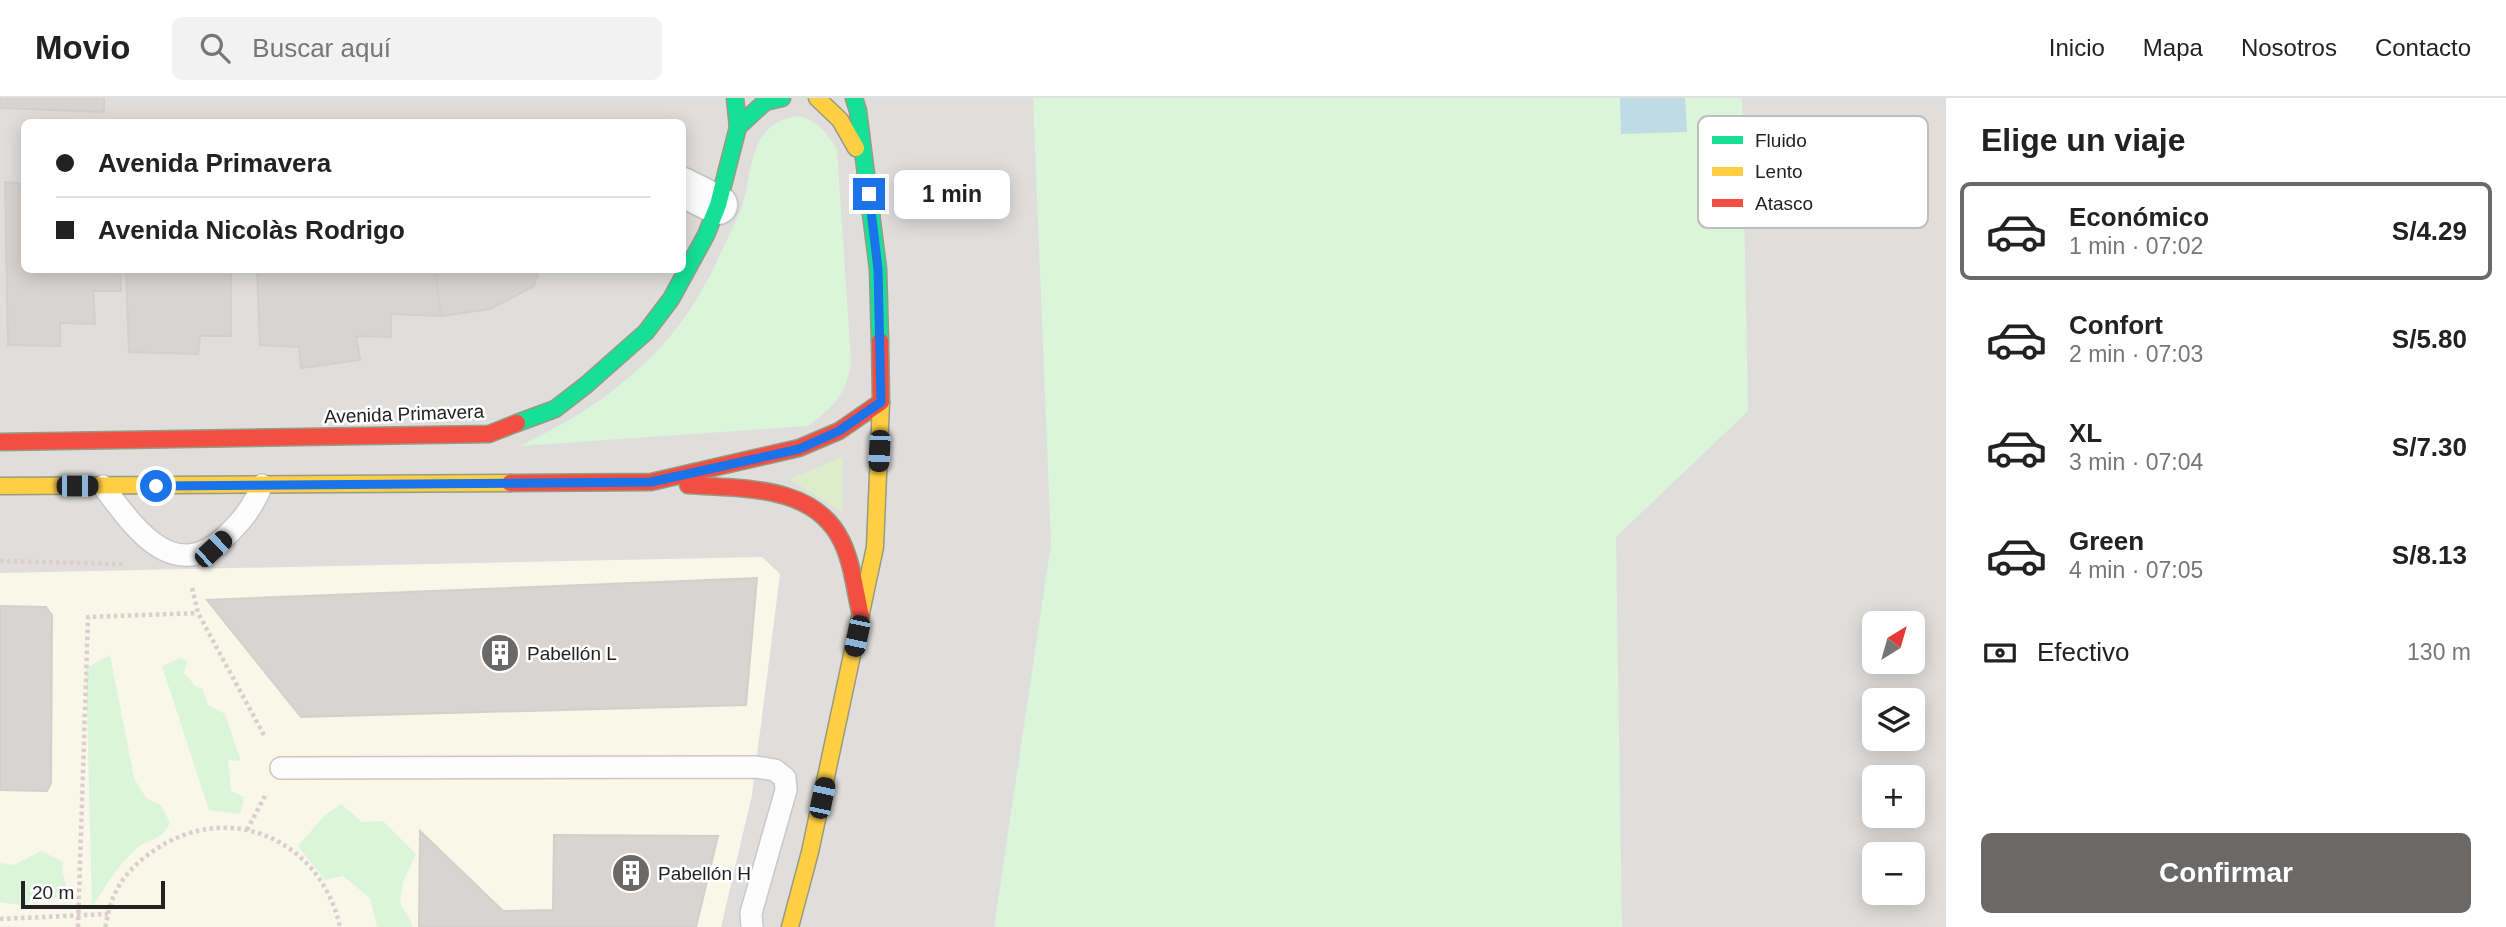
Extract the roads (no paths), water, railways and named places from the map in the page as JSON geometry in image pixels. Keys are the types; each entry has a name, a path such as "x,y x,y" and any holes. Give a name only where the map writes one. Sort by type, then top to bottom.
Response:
{"main road":[{"name":"Avenida Primavera","path":"686,272 706,235 718,205 738,127 735,98"},
{"path":"738,127 765,102 782,98"},
{"path":"817,98 832,108 843,122 865,169"},
{"path":"790,927 810,852 875,547 881,402 878,269 858,111 854,98"},
{"name":"Avenida Primavera","path":"0,442 489,434 555,409 586,385 646,332 671,299 685,273"},
{"path":"651,482 799,449 839,431 881,402"},
{"path":"0,486 651,482 780,493 807,503 833,527 842,541 861,616"}],"street":[{"path":"686,189 718,205"}],"lane":[{"path":"103,486 140,532 163,551 179,556 196,556 213,549 240,525 253,506 262,485"},
{"path":"281,768 756,767 775,770 785,778 786,790 751,913 752,927"}],"water":[{"path":"1620,98 1685,98 1687,132 1621,134"}],"place":[{"name":"Pabellón L","path":"500,653"},
{"name":"Pabellón H","path":"631,873"}]}
